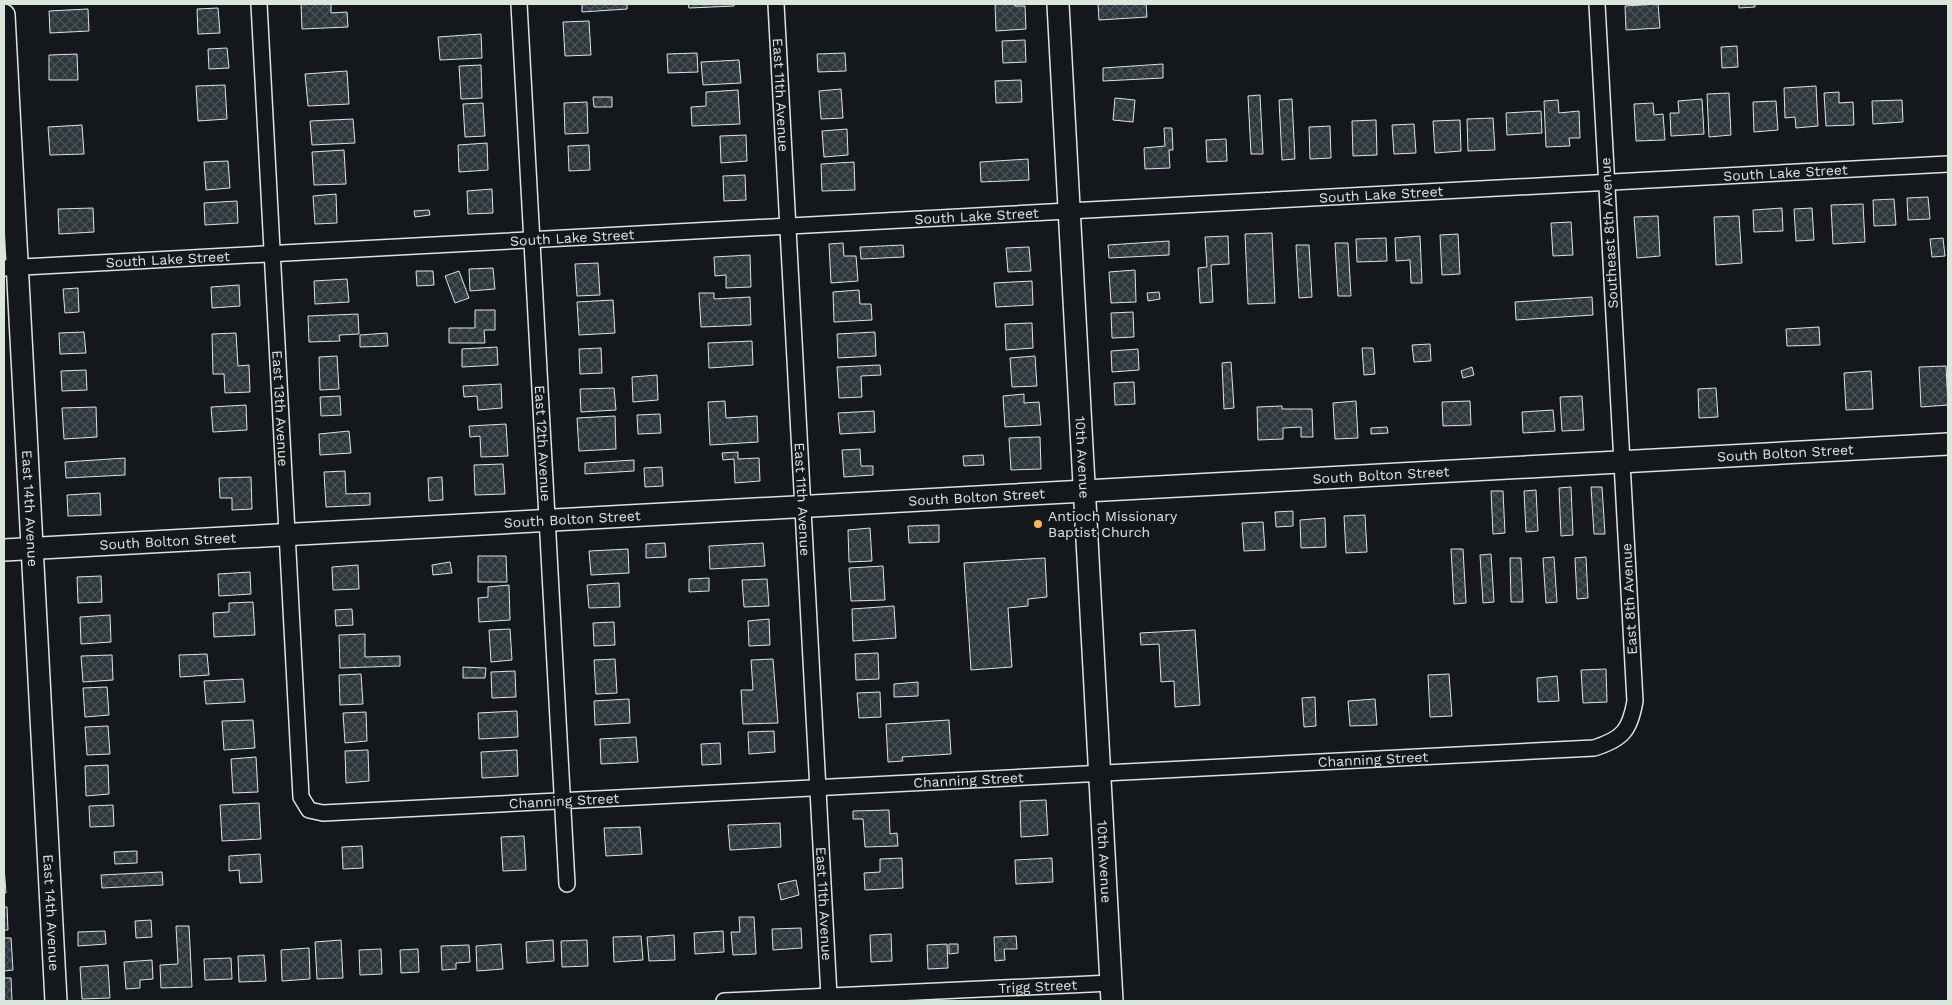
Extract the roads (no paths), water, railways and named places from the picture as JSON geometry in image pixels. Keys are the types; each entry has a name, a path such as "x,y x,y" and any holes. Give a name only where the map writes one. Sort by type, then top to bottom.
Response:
{"main road":[{"name":"10th Avenue","path":"1058,4 1112,992"},
{"name":"East 14th Avenue","path":"4,15 10,268 32,549 56,1001"},
{"name":"South Bolton Street","path":"4,550 803,508 1948,444"}],"street":[{"name":"East 13th Avenue","path":"258,4 301,797 309,810"},
{"name":"East 12th Avenue","path":"519,4 567,884"},
{"name":"East 11th Avenue","path":"776,4 829,996"},
{"name":"Southeast 8th Avenue","path":"1597,4 1622,463"},
{"name":"South Lake Street","path":"10,268 1948,164"},
{"name":"East 8th Avenue","path":"1622,463 1635,701 1632,720 1624,734"},
{"name":"Channing Street","path":"309,810 323,813 1594,748 1609,743 1624,734"},
{"name":"Trigg Street","path":"724,1001 829,996 1112,992"}],"place":[{"name":"Antioch Missionary Baptist Church","path":"1038,524"}]}
